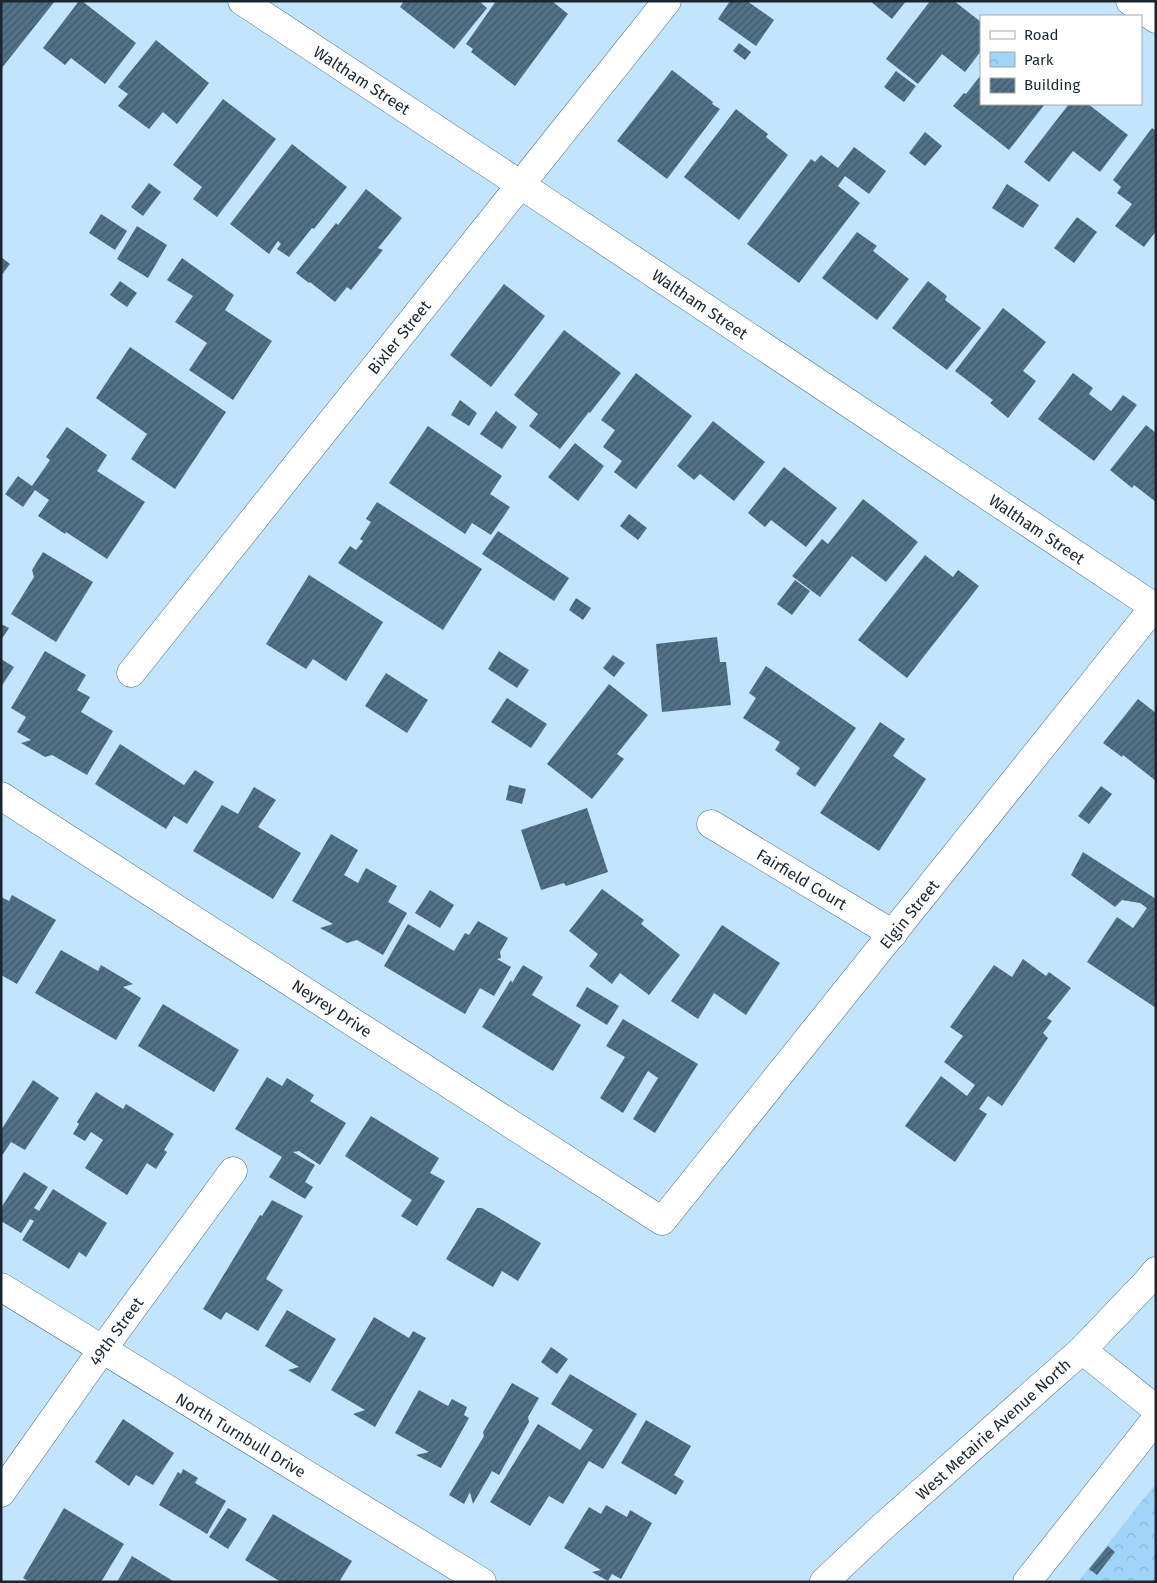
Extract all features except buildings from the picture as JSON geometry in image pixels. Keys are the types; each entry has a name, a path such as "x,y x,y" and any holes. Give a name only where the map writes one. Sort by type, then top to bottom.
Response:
{"street":[{"name":"Waltham Street","path":"242,1 1155,608"},
{"name":"Bixler Street","path":"131,673 668,1"},
{"path":"1130,1 1156,19"},
{"name":"Elgin Street","path":"662,1220 1155,608"},
{"name":"Neyrey Drive","path":"1,796 662,1220"},
{"name":"Fairfield Court","path":"711,824 894,934"},
{"name":"49th Street","path":"1,1493 102,1350 233,1171"},
{"name":"West Metairie Avenue North","path":"824,1582 879,1530 1082,1350 1156,1271"},
{"name":"North Turnbull Drive","path":"1,1287 482,1582"},
{"path":"1082,1350 1156,1409"},
{"path":"1028,1582 1156,1419"}],"green space":[{"path":"1156,1483 1156,1582 1078,1582"}]}
